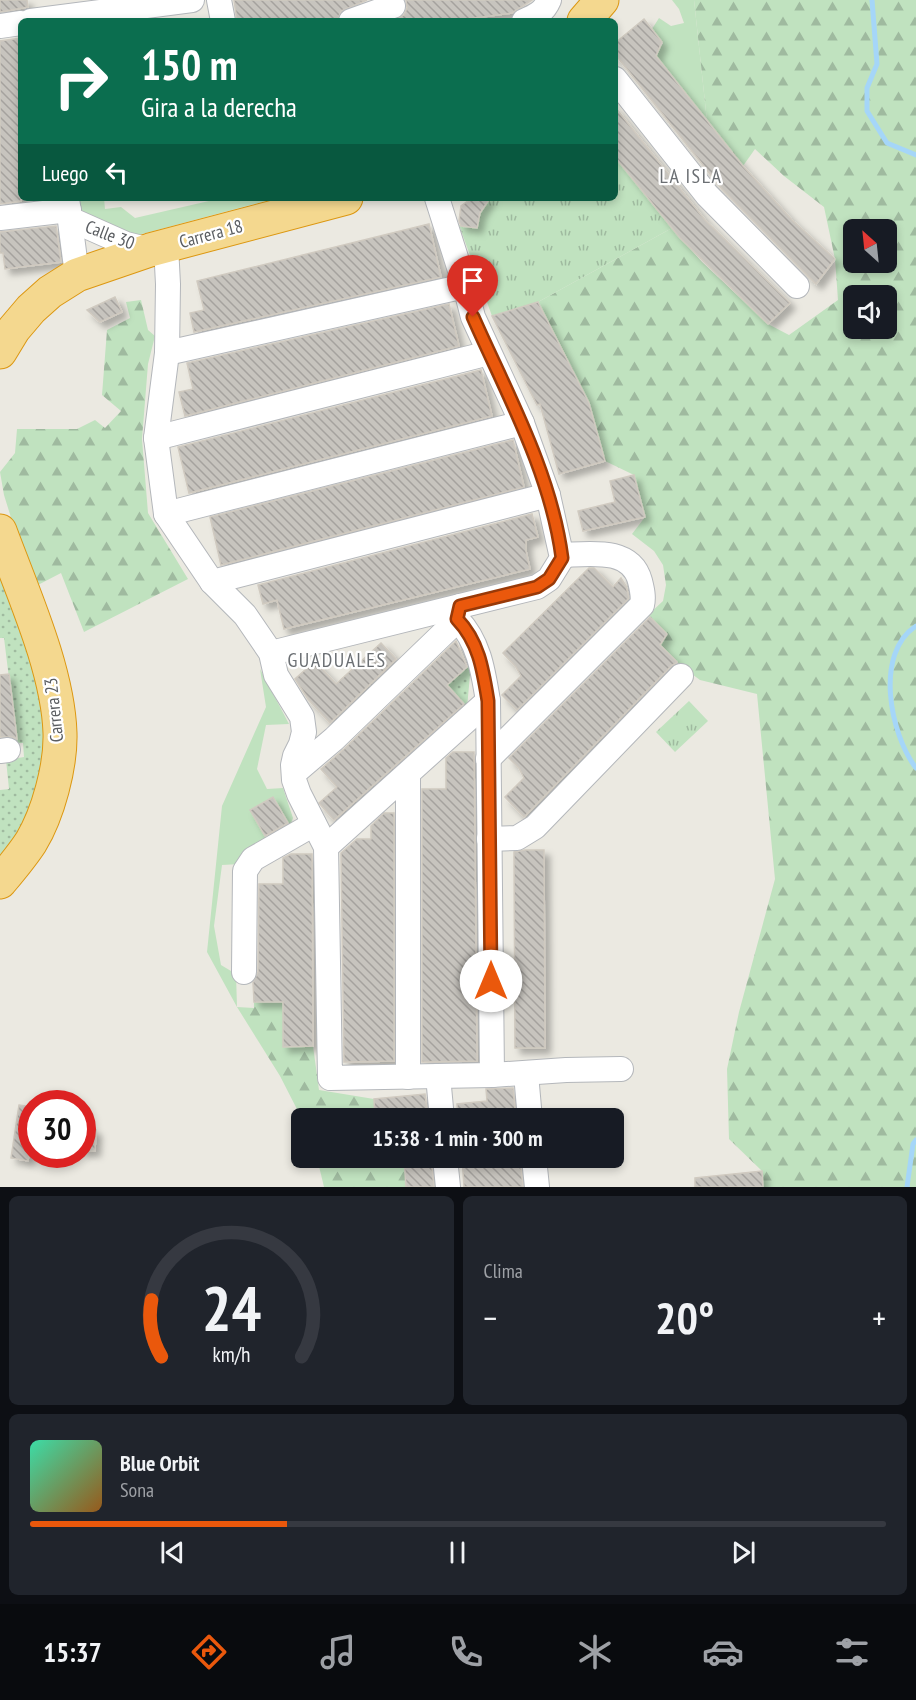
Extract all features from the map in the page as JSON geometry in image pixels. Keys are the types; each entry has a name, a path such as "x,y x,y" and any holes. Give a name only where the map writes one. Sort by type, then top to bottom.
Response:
{"highway":[{"path":"587,18 602,0"},
{"name":"Carrera 18","path":"77,274 158,248 335,201"},
{"path":"0,352 14,329 31,309 50,292 77,274"},
{"name":"Carrera 23","path":"0,531 49,668 60,733 57,767 48,804 31,842 0,882"}],"street":[{"path":"42,15 192,0"},
{"path":"219,0 222,18"},
{"path":"532,18 545,9 549,0"},
{"path":"362,18 394,9"},
{"path":"0,26 18,23"},
{"path":"618,83 707,195 797,286"},
{"path":"271,653 458,613 537,587 549,579 562,558 548,495 522,423 473,317 438,201"},
{"path":"68,209 77,274"},
{"name":"Calle 30","path":"0,218 68,209 126,244 158,248"},
{"path":"158,248 168,284 167,353 156,438 166,514 212,582 245,615 271,653 276,675 302,717 304,732 301,744 294,756 294,773 299,794 326,847 330,1078 526,1074 566,1070 621,1069"},
{"path":"167,353 465,286"},
{"path":"156,438 489,353"},
{"path":"166,514 522,423"},
{"path":"212,582 548,495"},
{"path":"488,759 642,605 644,600 637,573 631,563 623,558 597,554 562,555"},
{"path":"458,613 480,657 488,701 492,1075"},
{"path":"294,773 334,739 449,628 458,613"},
{"path":"489,839 517,838 535,827 681,676"},
{"path":"326,847 488,701"},
{"path":"408,774 408,1077"},
{"path":"244,972 245,871 253,858 314,824"},
{"path":"526,1074 529,1108"},
{"path":"438,1076 440,1108"},
{"path":"446,1168 448,1187"},
{"path":"535,1168 537,1187"}],"green space":[{"path":"672,0 694,0 707,121 653,52 663,44 652,29 659,18 671,26 684,23 679,9"},
{"path":"694,0 916,0 916,1187 763,1187 762,1171 729,1139 727,1069 739,1012 775,879 757,694 700,680 681,666 660,645 667,634 648,615 663,601 666,585 663,565 654,551 632,534 645,517 634,475 605,461 538,302 672,228 702,262 768,324 789,335 838,300 835,259 824,207 784,176 755,149 743,166 707,121"},
{"path":"618,161 672,228 538,302 492,316 459,225 477,228 480,213 488,201 618,201"},
{"path":"78,201 104,201 105,209 121,207 135,218 209,201 266,201 127,238 83,212"},
{"path":"141,300 148,330 155,336 148,364 142,439 148,513 188,579 84,632 61,573 36,586 17,537 4,495 0,472 15,453 17,429 77,429 95,420 105,428 121,411 102,395 107,330 130,318 126,302"},
{"path":"0,569 40,677 47,712 48,732 42,772 30,810 0,862 0,790 9,789 6,760 24,757 23,743 17,743 4,638 0,638"},
{"path":"471,664 467,708 447,685"},
{"path":"260,669 289,724 266,725 257,769 267,789 283,788 293,818 290,826 273,797 250,810 267,839 240,864 222,865 214,926 221,965 236,974 237,1007 207,952 222,806 266,707"},
{"path":"689,701 708,721 675,752 656,732"},
{"path":"254,1002 283,1002 283,1046 313,1046 319,1090 374,1099 374,1108 296,1108 280,1076 237,1007 254,1008"},
{"path":"319,1168 405,1168 406,1187 324,1187"}],"building":[{"path":"0,0 27,0 28,7 0,12"},
{"path":"234,0 367,0 341,11 338,18 237,18"},
{"path":"406,0 532,0 512,13 474,18 398,18 404,15 407,8"},
{"path":"644,19 662,42 656,56 743,166 792,220 835,259 816,284 722,189 618,58 618,41"},
{"path":"18,38 18,201 21,201 0,204 0,41"},
{"path":"618,111 705,220 790,303 768,324 680,238 618,161"},
{"path":"468,201 488,201 480,213 477,228 461,226 459,221 461,206"},
{"path":"429,224 441,277 194,332 190,313 204,310 197,281"},
{"path":"56,226 61,262 5,269 3,253 0,253 0,232"},
{"path":"115,297 122,312 100,322 87,310"},
{"path":"538,302 589,403 605,461 559,474 540,404 537,405 492,316"},
{"path":"449,304 459,346 185,416 179,392 193,389 187,363"},
{"path":"481,370 492,416 189,493 178,447"},
{"path":"513,440 524,487 221,565 210,517"},
{"path":"634,475 645,517 583,531 578,511 615,502 610,481"},
{"path":"532,514 538,537 526,540 530,569 284,629 277,600 263,604 258,585"},
{"path":"589,568 594,568 613,587 621,578 629,598 517,710 502,695 521,676 503,653"},
{"path":"650,617 667,634 660,645 677,662 524,817 505,797 524,778 519,768 509,758"},
{"path":"456,641 467,667 447,685 464,704 334,820 319,803 337,787 321,769"},
{"path":"381,643 396,659 330,723 308,699 295,679 315,661 336,684"},
{"path":"9,674 17,739 0,737 0,675"},
{"path":"453,752 474,752 477,1061 422,1062 422,789 446,789 446,758"},
{"path":"273,797 288,823 265,836 250,810"},
{"path":"384,813 394,813 394,1061 344,1062 341,853 357,839 371,839 371,826"},
{"path":"544,850 545,1048 515,1048 514,852"},
{"path":"291,854 312,854 313,1046 283,1047 283,1002 254,1002 253,982 258,972 259,884 283,884 283,858"},
{"path":"513,1088 515,1108 457,1108 457,1104 487,1101 486,1089"},
{"path":"425,1094 427,1108 374,1108 374,1099"},
{"path":"18,1112 18,1159 11,1158"},
{"path":"405,1168 432,1168 434,1187 406,1187"},
{"path":"463,1168 521,1168 523,1187 464,1187"},
{"path":"762,1171 763,1187 695,1187 695,1178"}],"waterway":[{"path":"872,0 877,64 867,88 867,111 887,143 916,155"},
{"path":"916,626 903,638 895,655 890,694 899,735 916,768"},
{"path":"907,1187 913,1144 916,1140"}],"district":[{"name":"LA ISLA","path":"691,176"},
{"name":"GUADUALES","path":"337,660"}],"route":[{"path":"473,317 522,423 548,495 562,558 549,579 537,587 460,606 457,619 467,630 480,657 488,701 491,981"}]}
